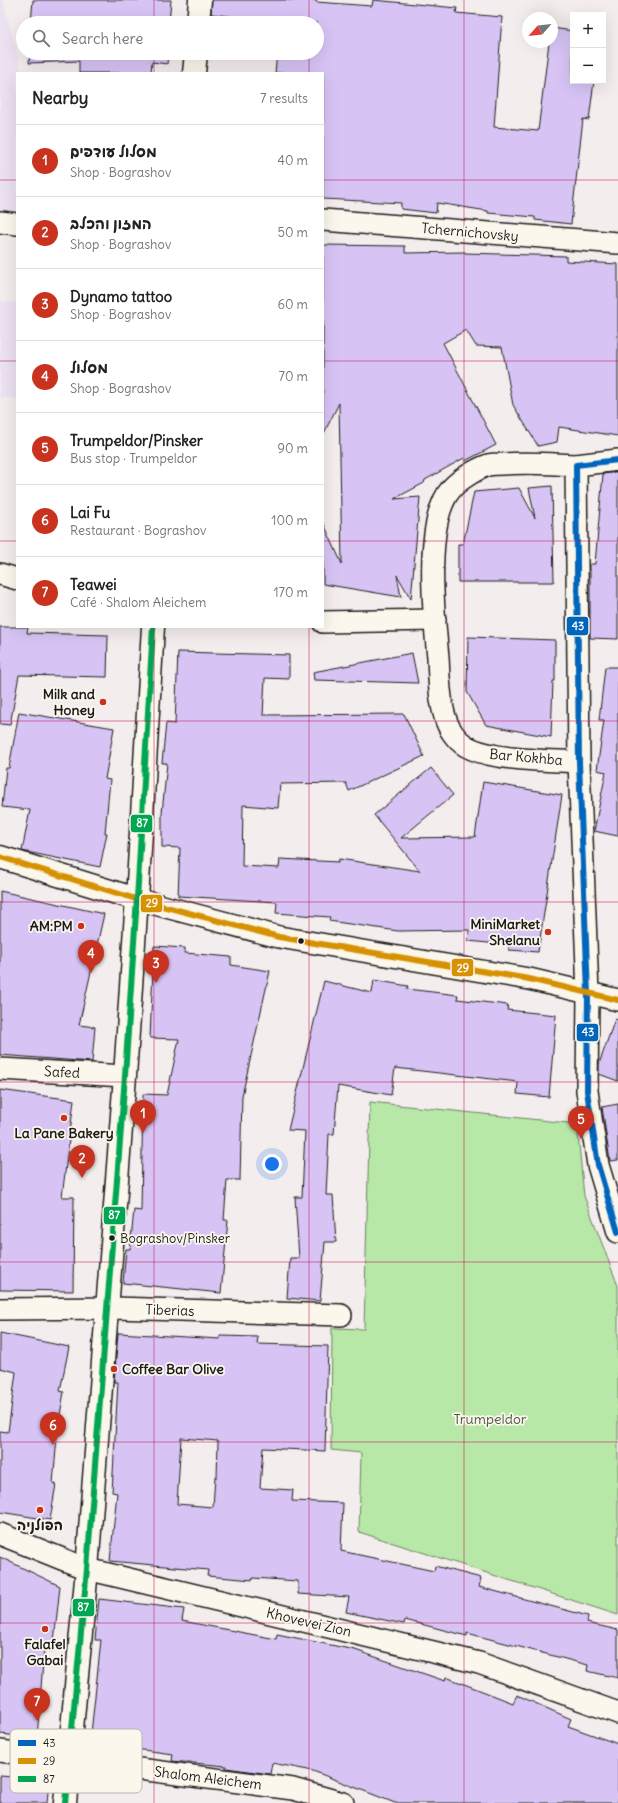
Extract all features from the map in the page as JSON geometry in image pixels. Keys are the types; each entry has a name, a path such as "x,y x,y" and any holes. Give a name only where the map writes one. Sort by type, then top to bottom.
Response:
{"street":[{"path":"199,16 200,0"},
{"path":"194,72 195,60"},
{"name":"Tchernichovsky","path":"324,220 618,243"},
{"path":"0,222 16,224"},
{"path":"618,460 576,465 579,762 588,994 587,1091 598,1165 618,1232"},
{"name":"Bar Kokhba","path":"576,465 520,463 488,465 468,476 452,488 442,506 438,522 433,559 435,620 440,690 445,717 452,733 465,745 483,753 579,762"},
{"path":"0,574 16,579"},
{"path":"324,622 435,620"},
{"path":"71,1729 87,1569 125,1076 153,628"},
{"path":"0,857 136,899 279,937 529,979 618,1000"},
{"name":"Safed","path":"0,1069 125,1076"},
{"name":"Tiberias","path":"0,1309 106,1308 341,1315"},
{"name":"Khovevei Zion","path":"0,1534 87,1569 479,1663 618,1713"},
{"name":"Shalom Aleichem","path":"0,1751 10,1752"},
{"name":"Shalom Aleichem","path":"142,1770 293,1789 343,1803"},
{"path":"65,1803 66,1793"}],"shaded area":[{"path":"0,0 3,0 16,50 16,60 19,60 22,72 16,72 16,215 0,212"},
{"path":"0,301 16,303 16,399 0,397"}],"green space":[{"name":"Trumpeldor","path":"370,1102 577,1124 584,1196 618,1286 618,1615 359,1532 361,1453 331,1450 332,1328 364,1329"}],"building":[{"path":"33,0 171,0 170,16 32,16"},
{"path":"212,0 316,0 316,2 372,6 373,0 457,8 456,13 502,17 494,127 538,131 548,48 558,48 558,29 570,31 570,84 594,84 589,120 583,119 571,224 535,220 535,217 488,213 488,211 437,203 436,213 401,209 401,203 324,199 324,72 275,72 276,60 324,60 324,16 228,16 211,14"},
{"path":"29,60 167,60 167,64 152,62 151,72 79,72 79,61 29,63"},
{"path":"324,245 405,246 405,253 465,252 566,256 566,261 618,264 618,436 559,427 557,442 538,446 513,405 502,347 476,346 466,330 443,343 496,445 465,461 464,458 425,480 424,483 394,499 420,497 411,599 397,575 401,597 324,584 324,524 342,564 339,403 324,433"},
{"path":"618,472 618,639 590,638 590,564 595,564 603,474"},
{"path":"552,486 554,582 458,582 458,544 463,544 474,492 519,488 535,518 529,488"},
{"path":"0,627 28,628 27,633 108,635 107,677 19,675 10,725 0,724"},
{"path":"468,637 555,640 555,681 553,681 551,737 486,725 467,692"},
{"path":"178,652 289,655 289,679 265,678 263,715 404,714 424,756 349,791 346,783 280,784 278,808 243,805 242,866 279,868 280,859 338,862 339,859 420,871 374,815 431,768 453,795 401,838 475,837 483,782 562,795 538,952 509,950 509,945 468,941 469,930 398,931 329,921 330,917 276,913 277,902 178,896 180,848 162,847 162,813 167,763 162,763 166,723 175,724"},
{"path":"412,653 418,683 314,680 313,672"},
{"path":"605,667 618,667 618,836 594,831 606,772 597,770 604,720 599,720"},
{"path":"19,712 114,728 105,779 110,780 105,833 107,833 100,867 22,851 30,810 2,807 6,768 9,768"},
{"path":"0,891 104,914 79,1025 95,1027 92,1062 0,1055"},
{"path":"154,946 185,948 185,953 231,957 231,965 270,971 242,1096 240,1180 227,1180 224,1220 228,1220 221,1293 123,1283 126,1249 130,1249 134,1210 141,1211 143,1094 167,1095 179,1039 150,1038"},
{"path":"374,980 408,986 407,989 458,995 457,999 508,1005 507,1010 556,1015 549,1097 517,1094 518,1082 395,1068 391,1095 338,1086 334,1134 329,1134 326,1195 333,1195 336,1242 325,1242 320,1301 287,1298 290,1258 299,1258 295,1197 302,1197 305,1131 288,1130 324,981 372,993"},
{"path":"615,1019 618,1020 618,1081 599,1074 599,1064"},
{"path":"0,1090 74,1100 62,1197 74,1197 73,1291 0,1290"},
{"path":"618,1104 618,1160 610,1161 602,1107"},
{"path":"0,1333 69,1347 60,1391 64,1392 58,1426 53,1483 56,1484 50,1520 0,1512 0,1431 8,1432 16,1372 0,1368"},
{"path":"118,1333 220,1339 220,1336 258,1337 257,1344 328,1346 325,1451 263,1448 260,1488 293,1490 292,1501 343,1503 341,1551 434,1571 435,1566 481,1578 479,1587 588,1616 587,1623 618,1630 618,1678 587,1671 588,1665 467,1633 467,1636 405,1620 404,1624 346,1612 349,1597 298,1594 298,1581 253,1578 253,1580 207,1576 208,1570 110,1561 117,1493 112,1492 118,1382 114,1382","holes":["181,1438 218,1441 217,1477 215,1477 213,1507 177,1504"]},
{"path":"0,1557 60,1586 53,1651 44,1650 38,1729 10,1729 10,1735 0,1734"},
{"path":"99,1599 184,1609 182,1621 276,1639 277,1634 355,1650 445,1681 446,1677 513,1703 517,1695 571,1719 568,1726 618,1744 618,1803 395,1803 313,1771 272,1763 270,1774 226,1768 226,1766 172,1761 173,1754 142,1750 142,1729 91,1729 101,1640 95,1640"},
{"path":"0,1776 10,1777 10,1793 48,1793 47,1803 0,1803"}],"transit line":[{"name":"43","path":"618,460 576,465 579,762 588,994 587,1091 598,1165 618,1232"},
{"name":"87","path":"72,1729 87,1569 125,1076 153,628"},
{"name":"29","path":"0,857 136,899 279,937 529,979 618,1000"},
{"name":"87","path":"65,1803 66,1793"}],"place":[{"name":"Milk and Honey","path":"103,702"},
{"name":"AM:PM","path":"81,926"},
{"name":"MiniMarket Shelanu","path":"548,932"},
{"name":"מסלול","path":"91,973"},
{"name":"Dynamo tattoo","path":"156,983"},
{"name":"La Pane Bakery","path":"64,1118"},
{"name":"מסלול עודפים","path":"143,1133"},
{"name":"Trumpeldor/Pinsker","path":"581,1139"},
{"name":"המזון והכלב","path":"82,1178"},
{"name":"Bograshov/Pinsker","path":"112,1238"},
{"name":"Coffee Bar Olive","path":"114,1369"},
{"name":"Lai Fu","path":"53,1445"},
{"name":"הפולניה","path":"40,1510"},
{"name":"Falafel Gabai","path":"45,1629"},
{"name":"Teawei","path":"37,1721"}]}
